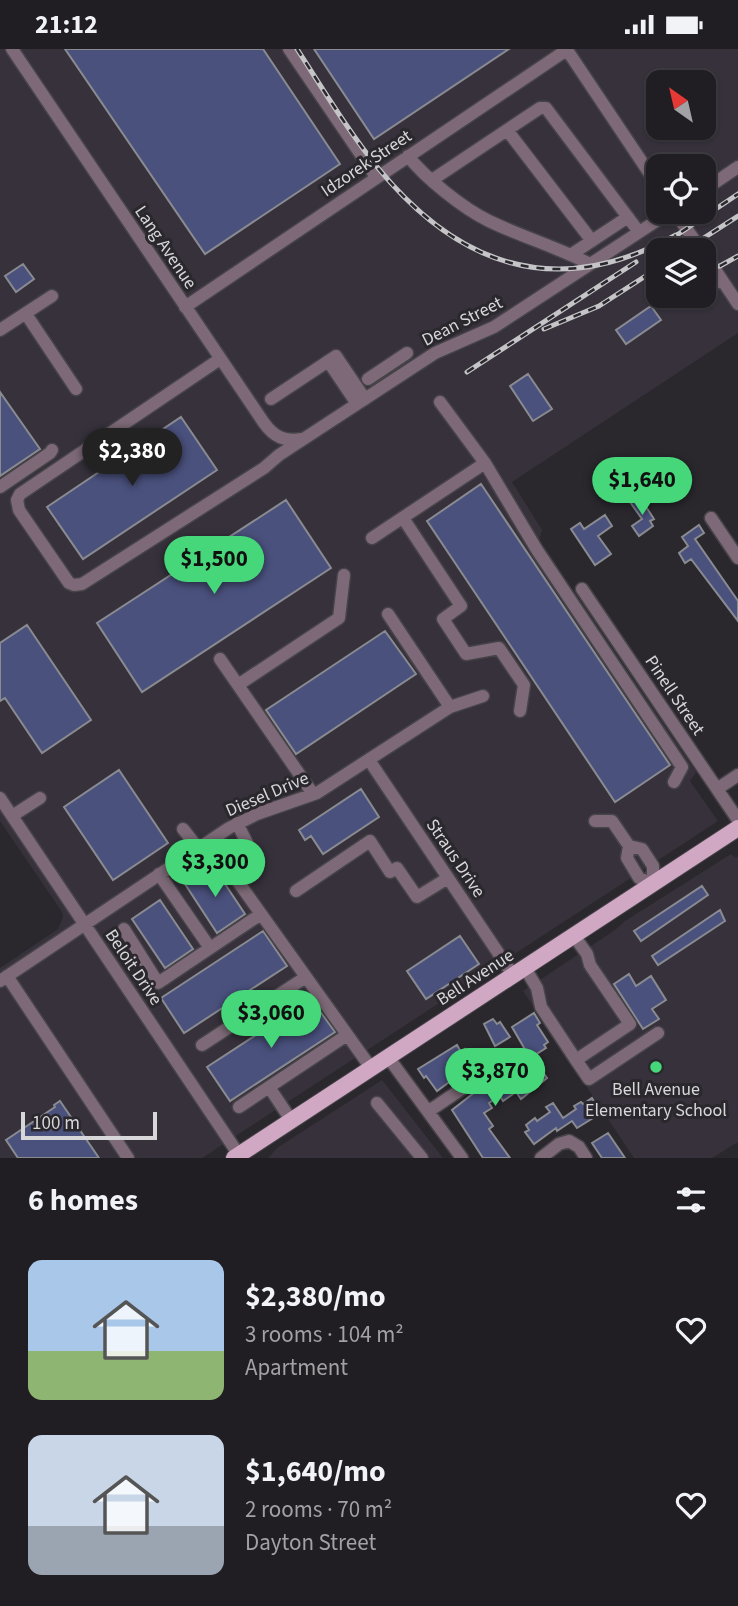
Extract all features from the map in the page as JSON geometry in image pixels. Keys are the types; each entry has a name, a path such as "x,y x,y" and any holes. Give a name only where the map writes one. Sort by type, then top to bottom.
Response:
{"main road":[{"name":"Bell Avenue","path":"238,1157 738,828"}],"street":[{"name":"Lang Avenue","path":"12,49 271,433 289,440 306,437"},
{"path":"289,49 376,177"},
{"name":"Idzorek Street","path":"185,307 567,49"},
{"path":"567,49 646,168"},
{"path":"432,180 540,108 546,108 639,232"},
{"path":"507,130 592,241"},
{"path":"408,156 418,169 488,221 572,254 590,264"},
{"path":"716,182 738,167"},
{"path":"572,254 628,217"},
{"name":"Dean Street","path":"220,359 20,494 19,510 69,583 82,584 264,468 306,437 435,353 494,327 653,224"},
{"path":"716,269 729,284 738,304"},
{"path":"0,330 52,296"},
{"path":"26,314 76,390"},
{"path":"368,379 407,353"},
{"path":"271,399 332,359 361,401"},
{"path":"440,402 485,463 537,551 682,767 674,782"},
{"path":"0,487 52,450"},
{"path":"372,538 485,463"},
{"path":"403,518 461,606 443,619 466,654 499,648 524,685 520,711"},
{"path":"711,518 738,558"},
{"path":"238,684 339,618 344,575"},
{"name":"Pinell Street","path":"582,589 738,820"},
{"path":"388,614 450,707"},
{"path":"220,659 313,794"},
{"name":"Diesel Drive","path":"4,979 237,823 313,794 450,707 482,695"},
{"name":"Straus Drive","path":"369,760 448,878 519,971 537,988 541,1007 576,1060"},
{"path":"718,789 738,775"},
{"name":"Beloit Drive","path":"0,798 238,1157"},
{"path":"12,816 40,798"},
{"path":"595,821 612,821 629,846 626,858 639,878 653,884"},
{"path":"237,823 247,843"},
{"path":"183,829 198,848"},
{"path":"296,891 370,841 390,872 397,868 417,897 448,878"},
{"path":"224,862 371,1068"},
{"path":"159,874 210,948"},
{"path":"124,929 158,982 261,914"},
{"path":"574,936 630,1024 576,1060 589,1079 658,1033"},
{"path":"202,1045 306,977"},
{"path":"4,979 128,1158"},
{"path":"239,1107 347,1035"},
{"path":"388,1057 462,1158"},
{"path":"429,1111 509,1057"},
{"path":"269,1087 291,1121"},
{"path":"377,1103 422,1158"},
{"path":"541,1158 569,1141 579,1147 586,1158"}],"shaded area":[{"path":"0,49 738,49 738,333 512,482 542,530 539,541 696,772 690,781 718,821 202,1158 0,1158 0,968 58,929 63,917 0,821"},
{"name":"Bell Avenue Elementary School","path":"731,854 736,858 738,856 738,1142 712,1158 634,1158 523,991 625,921"},
{"path":"382,1080 443,1158 268,1158 277,1148"}],"building":[{"path":"65,49 263,49 340,164 205,254"},
{"path":"314,49 509,49 374,139"},
{"path":"23,264 34,279 16,292 5,276"},
{"path":"648,308 652,308 661,320 626,344 616,330"},
{"path":"528,374 552,409 533,421 510,386"},
{"path":"0,392 40,449 0,476"},
{"path":"181,417 217,470 83,559 47,507"},
{"path":"481,484 670,765 615,802 427,521"},
{"path":"639,496 654,519 650,521 653,526 639,536 632,526 642,519 630,502"},
{"path":"286,500 331,568 142,692 97,623"},
{"path":"605,515 612,526 598,536 611,554 595,565 571,529 580,523 584,529"},
{"path":"699,525 704,533 695,539 738,601 738,621 691,559 685,563 679,553 688,546 682,537"},
{"path":"27,625 91,720 42,753 5,698 0,701 0,643"},
{"path":"385,631 416,674 296,754 266,710"},
{"path":"119,770 168,843 113,880 64,807"},
{"path":"361,789 379,817 323,854 311,836 305,840 299,830"},
{"path":"213,866 245,914 217,933 185,884"},
{"path":"702,886 708,895 641,941 634,931"},
{"path":"160,900 193,949 165,968 132,919"},
{"path":"720,910 725,921 658,965 652,956"},
{"path":"263,931 287,966 184,1033 161,998"},
{"path":"460,936 479,964 426,999 407,971"},
{"path":"629,974 636,986 651,976 666,1000 652,1009 659,1019 643,1029 614,984"},
{"path":"311,999 335,1032 230,1101 207,1067"},
{"path":"534,1013 540,1023 537,1025 548,1042 544,1045 546,1048 530,1058 512,1027"},
{"path":"493,1019 497,1024 500,1022 510,1037 495,1046 484,1024"},
{"path":"457,1045 461,1052 465,1049 475,1063 437,1091 418,1069"},
{"path":"534,1060 547,1078 521,1099 516,1092 503,1101 500,1096 489,1103 492,1108 484,1113 493,1126 489,1129 510,1158 483,1158 452,1110 479,1089 482,1093 493,1085 490,1080 497,1076 501,1083"},
{"path":"592,1098 599,1109 595,1111 598,1115 577,1128 572,1121 557,1131 556,1128 534,1144 525,1132 529,1130 526,1125 550,1112 546,1107 553,1103 563,1118 576,1109 574,1106"},
{"path":"60,1101 99,1158 18,1158 6,1140"},
{"path":"608,1133 625,1158 602,1158 592,1143"}],"railway":[{"path":"297,49 346,125 378,168 410,203 443,230 478,251 514,264 552,269 592,266 633,255 676,235"},
{"path":"672,238 738,194"},
{"path":"704,238 738,216"},
{"path":"716,267 738,256"},
{"path":"467,372 636,262"},
{"path":"544,329 599,306 646,276"}],"place":[{"name":"Bell Avenue Elementary School","path":"656,1067"}]}
